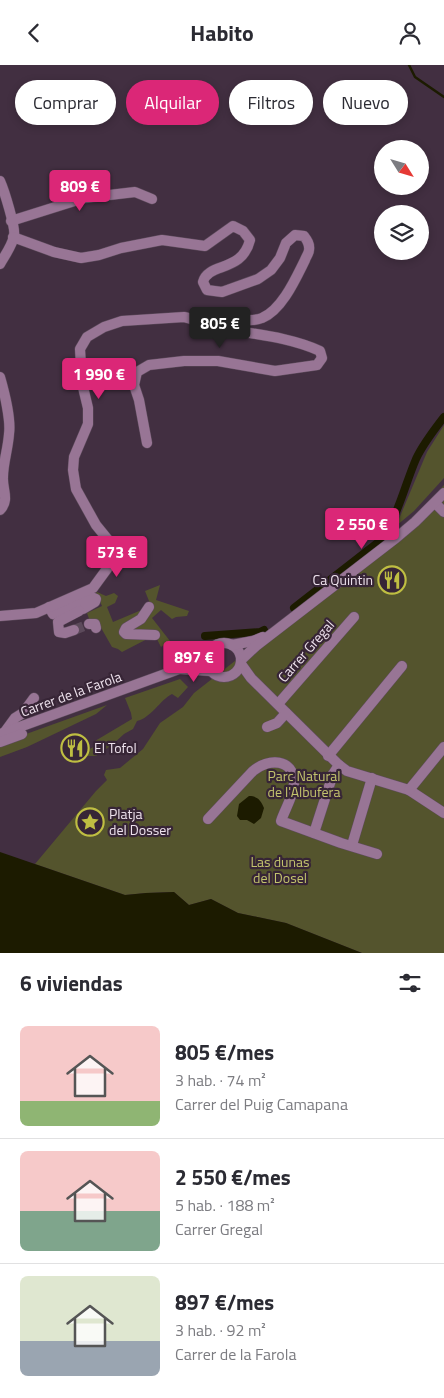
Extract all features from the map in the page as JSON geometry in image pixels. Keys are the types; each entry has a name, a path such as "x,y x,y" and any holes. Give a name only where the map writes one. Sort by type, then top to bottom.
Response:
{"street":[{"path":"0,181 8,203 14,235 9,249 0,264"},
{"path":"11,221 84,198 135,192 152,199"},
{"path":"14,235 54,251 81,258 162,240 205,246 233,226 244,231 250,240 248,250 239,260 211,271 204,277 203,283 207,290 222,292 258,279 271,270 280,258 286,243 295,235 304,236 309,243 309,251 296,280 275,308 263,318 253,320 218,319 209,320 205,323"},
{"path":"0,616 36,613 93,588 112,562 114,555 109,541 85,507 76,489 74,480 74,457 88,424 88,408 82,383 80,349 87,337 104,327 122,321 184,317 210,326 304,344 320,351 322,359 317,365 275,371 218,361 184,361 149,365 137,372 134,385 139,400 146,443"},
{"path":"0,377 4,390 10,433 2,480 6,494 4,505 0,510"},
{"path":"233,675 241,662 256,646 396,539 444,493"},
{"path":"435,503 444,512"},
{"path":"49,607 54,614 79,606 58,622 58,629 62,633 74,630"},
{"path":"149,607 141,619 126,627 124,632 126,634 155,635"},
{"name":"Carrer Gregal","path":"278,704 354,617"},
{"path":"179,669 208,653 215,645 220,643 232,645 253,641 273,633"},
{"path":"232,645 239,651 241,662 251,678 339,765 348,771 409,790 444,813"},
{"path":"208,653 206,662 210,671 218,677 223,678 233,675 251,678"},
{"path":"328,756 402,666"},
{"path":"179,669 210,671"},
{"name":"Carrer de la Farola","path":"1,736 179,669"},
{"path":"1,736 34,698"},
{"path":"267,727 277,723 286,713"},
{"path":"1,736 32,730"},
{"path":"409,790 444,747"},
{"path":"208,819 260,764 269,761 276,762 289,769 293,775 294,783 281,821 377,854"},
{"path":"314,833 334,774 339,765"},
{"path":"352,845 372,778"}],"green space":[{"path":"444,425 444,478 414,511 396,526 427,452"},
{"name":"Parc Natural de l'Albufera","path":"444,485 444,953 362,953 286,923 238,913 211,899 189,905 174,892 125,895 35,864 107,780 104,775 106,770 120,768 143,749 160,723 183,707 194,693 386,543"},
{"path":"160,585 156,600 189,611 187,616 172,619 161,610 152,618 170,641 161,647 155,635 122,652 112,647 100,626 93,630 87,613 102,606 97,592 106,596 114,593 118,596 115,603 107,607 113,622 151,606 145,591"},
{"path":"180,679 188,687 178,698 172,694 147,716 137,721 133,729 112,745 96,756 88,756 86,751 97,745 95,741 132,719 125,698"},
{"path":"107,705 96,714 27,747 0,757 0,745"}],"shaded area":[{"path":"249,796 258,799 264,808 261,818 254,824 247,820 240,820 237,816 239,804"},
{"path":"0,852 125,895 174,892 189,905 211,899 238,913 286,923 362,953 0,953"}],"waterway":[{"path":"409,65 415,77 444,97"},
{"path":"294,608 380,541 392,522 419,453 444,417"},
{"path":"205,636 260,632 264,630"}],"tunnel":[{"path":"74,630 89,624"}],"place":[{"name":"Ca Quintin","path":"392,580"},
{"name":"El Tofol","path":"75,748"},
{"name":"Platja del Dosser","path":"90,822"}],"park label":[{"name":"Las dunas del Dosel","path":"280,870"}]}
